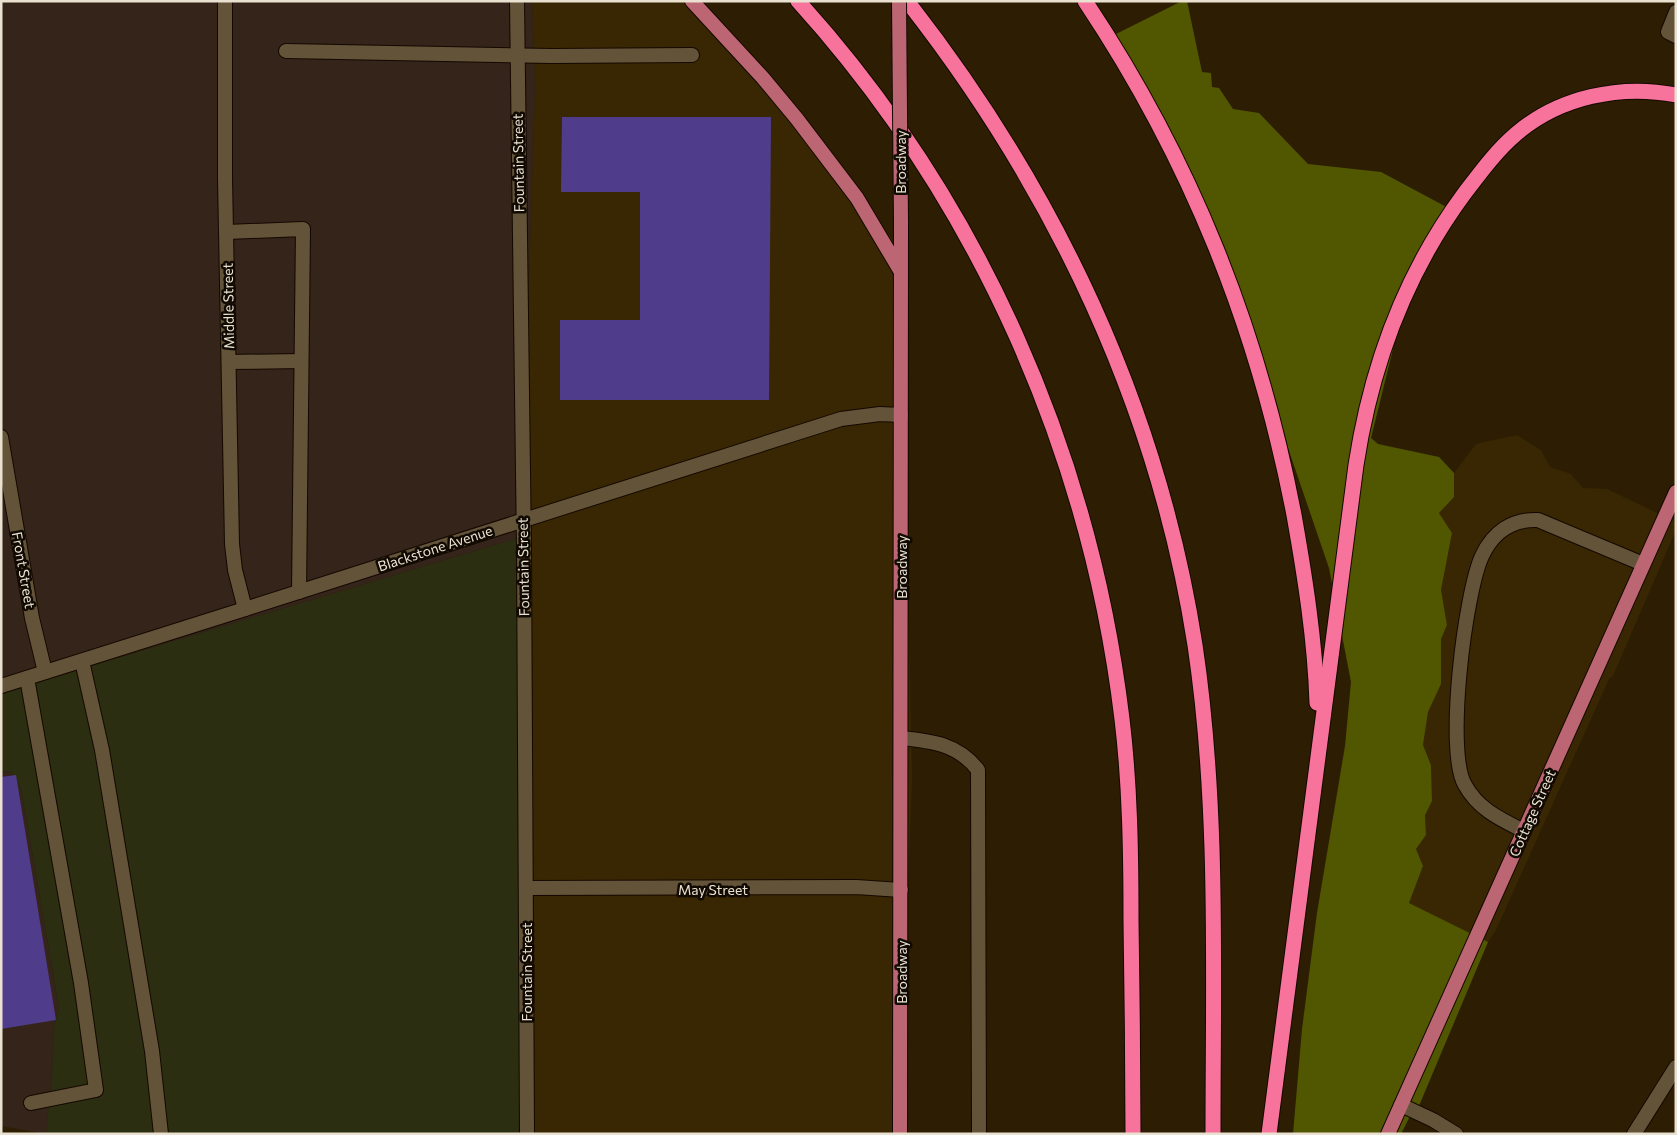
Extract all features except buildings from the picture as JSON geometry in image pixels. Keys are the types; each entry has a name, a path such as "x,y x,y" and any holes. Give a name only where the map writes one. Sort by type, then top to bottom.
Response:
{"highway":[{"path":"798,1 857,72 906,137 968,238 994,288 1040,390 1078,498 1105,609 1122,721 1130,836 1133,1134"},
{"path":"907,1 976,92 1034,186 1063,238 1112,346 1140,426 1171,528 1195,645 1207,761 1211,896 1212,1134"},
{"path":"1085,1 1126,65 1179,162 1217,247 1250,338 1277,438 1304,574 1315,663 1318,744"},
{"path":"1269,1134 1318,744 1362,428 1386,342 1407,291 1433,241 1452,210 1502,146 1517,133 1547,113 1570,103 1607,93 1626,90 1676,95"}],"main road":[{"path":"692,1 763,78 797,119 857,198 901,272"},
{"name":"Broadway","path":"899,1 901,222 900,1134"},
{"name":"Cottage Street","path":"1388,1134 1676,492"}],"street":[{"name":"Middle Street","path":"225,1 232,544 235,570 245,609"},
{"name":"Fountain Street","path":"517,1 527,1134"},
{"path":"1676,12 1668,32 1676,36"},
{"path":"286,51 517,55 692,55"},
{"path":"227,232 303,230 299,592"},
{"path":"229,362 301,360"},
{"name":"Blackstone Avenue","path":"1,686 841,419 880,414 901,415"},
{"name":"Front Street","path":"1,437 35,637 45,672"},
{"path":"1524,831 1491,814 1476,801 1463,784 1459,766 1457,710 1462,651 1482,556 1495,537 1508,525 1522,519 1538,520 1643,564"},
{"path":"82,661 104,759 152,1050 161,1134"},
{"path":"27,678 81,984 96,1090 31,1103"},
{"path":"900,738 922,740 955,748 971,761 978,770 979,1134"},
{"name":"May Street","path":"526,888 856,887 901,890"},
{"path":"1634,1134 1676,1067"},
{"path":"1401,1105 1433,1120 1456,1134"}],"shaded area":[{"path":"1,1 532,1 535,90 521,531 518,538 1,693"},
{"path":"532,1 688,1 857,196 901,250 912,777 908,888 907,1134 528,1134 533,900 521,531 535,90"},
{"path":"1182,1 1187,1 1202,72 1211,73 1212,87 1219,88 1233,109 1259,113 1308,164 1381,172 1454,211 1405,312 1395,341 1371,438 1378,444 1439,457 1454,473 1454,497 1439,513 1452,533 1441,590 1447,625 1441,639 1441,684 1428,712 1423,745 1431,765 1432,801 1425,815 1426,835 1416,849 1423,866 1409,903 1488,942 1416,1113 1409,1118 1401,1134 1293,1134 1302,1029 1317,913 1345,746 1351,682 1329,568 1242,307 1108,38"},
{"path":"1517,435 1541,450 1550,467 1571,474 1583,488 1607,489 1676,522 1676,530 1613,676 1609,679 1495,932 1488,942 1409,903 1423,866 1416,849 1426,835 1425,815 1432,801 1431,765 1423,745 1428,712 1441,684 1441,639 1447,625 1441,590 1452,533 1439,513 1454,497 1454,473 1476,444"},
{"path":"1,771 11,772 21,788 59,1007 54,1027 52,1075 46,1134 1,1126"}],"green space":[{"path":"518,538 522,553 533,900 528,1134 46,1134 52,1075 54,1027 59,1007 21,788 11,772 1,771 1,693"}]}
